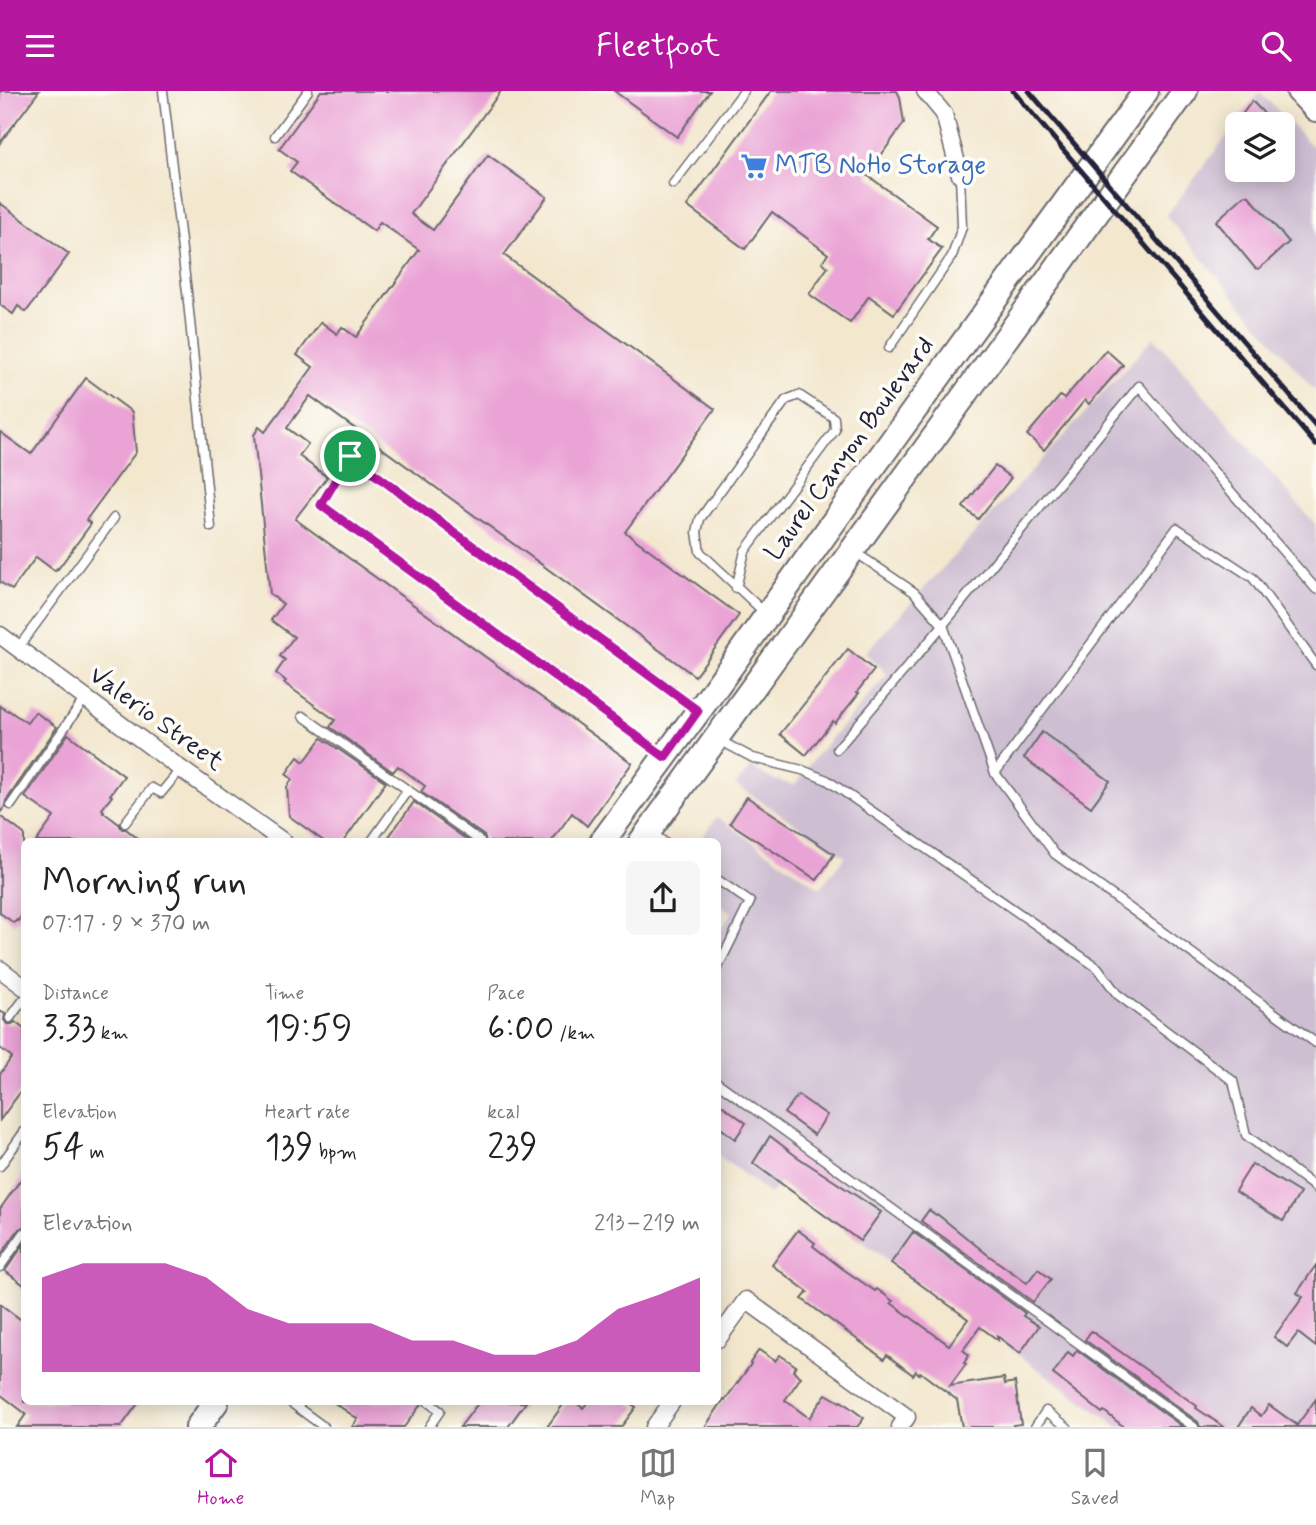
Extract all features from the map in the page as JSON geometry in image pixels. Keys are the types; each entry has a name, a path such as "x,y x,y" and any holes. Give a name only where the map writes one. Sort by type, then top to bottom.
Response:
{"main road":[{"name":"Laurel Canyon Boulevard","path":"605,838 1146,91"},
{"path":"651,838 717,738 1185,91"},
{"path":"1299,91 1316,109"},
{"path":"767,615 793,633"},
{"path":"198,1427 214,1405"}],"street":[{"path":"925,91 944,114 960,174"},
{"name":"Valerio Street","path":"0,635 278,838"},
{"path":"0,969 21,985"},
{"path":"721,1335 746,1300 903,1422"},
{"path":"654,1427 670,1405"}],"lane":[{"path":"163,91 211,527"},
{"path":"275,136 308,91"},
{"path":"673,184 744,91"},
{"path":"889,348 952,256 962,227 960,174"},
{"path":"837,749 943,625 1139,386 1316,589"},
{"path":"736,588 745,551 835,431 834,418 799,395 786,400 701,519 697,533 700,552 736,588 767,615"},
{"path":"665,757 321,505 350,456 698,711"},
{"path":"18,648 114,518"},
{"path":"995,773 1177,528 1253,578 1316,666"},
{"path":"853,550 914,592 943,625 995,773 1055,854 1316,1043"},
{"path":"11,805 85,698"},
{"path":"303,716 476,838"},
{"path":"717,738 753,758 803,770 827,780 1098,968 1117,993 1233,1081 1246,1135 1316,1188"},
{"path":"125,823 152,788 161,793 181,769"},
{"path":"374,838 408,790"},
{"path":"721,882 750,902 721,961"},
{"path":"10,1018 21,1003"},
{"path":"721,1085 1194,1427"},
{"path":"0,1166 21,1136"},
{"path":"0,1267 21,1237"},
{"path":"294,1405 324,1427"},
{"path":"429,1427 440,1411 432,1405"},
{"path":"1035,1427 1046,1411 1067,1427"}],"shaded area":[{"path":"1260,92 1279,112 1245,112"},
{"path":"1295,128 1316,150 1316,392 1166,216 1225,138 1225,182 1295,182"},
{"path":"1154,337 1316,525 1316,1427 1118,1427 780,1182 770,1194 721,1157 721,929 732,913 721,905 721,838 702,838 717,817 820,888 845,856 736,785 751,767 771,779 795,785 815,757 888,674 865,653"}],"building":[{"path":"0,91 39,91 0,143"},
{"path":"321,91 501,91 411,214 433,230 488,155 547,197 504,255 715,409 625,532 739,615 695,676 310,396 287,428 308,444 299,456 327,477 295,519 632,763 587,826 572,813 554,838 485,838 421,792 425,786 398,766 393,772 330,727 335,720 284,683 286,681 276,673 285,660 280,656 294,637 271,620 283,604 270,594 254,435 259,427 265,432 313,367 297,355 321,322 337,334 342,327 356,337 419,250 380,222 374,231 290,171 297,162 279,149"},
{"path":"614,91 710,91 677,137"},
{"path":"771,91 897,91 904,123 867,175 937,226 928,239 942,249 894,314 869,296 850,323 809,294 828,267 822,262 828,254 772,212 745,249 687,206"},
{"path":"1252,101 1263,112 1244,112"},
{"path":"1245,195 1249,196 1289,242 1259,269 1255,268 1216,221"},
{"path":"0,203 69,254 26,312 18,306 13,314 0,305"},
{"path":"1106,350 1123,365 1089,404 1085,400 1044,450 1027,435 1060,396 1064,399"},
{"path":"86,378 132,412 136,452 86,520 91,524 58,569 55,571 36,557 12,590 0,582 0,432 31,454"},
{"path":"995,466 1011,478 978,519 963,507"},
{"path":"848,649 874,670 835,723 833,721 806,755 780,734"},
{"path":"0,706 27,723 35,712 57,727 0,813"},
{"path":"1042,732 1110,781 1091,807 1024,758"},
{"path":"68,734 124,776 102,809 122,829 137,838 39,838 54,817 25,797"},
{"path":"322,738 386,782 346,838 319,838 289,816 287,787 292,779 286,774 298,757 304,762"},
{"path":"747,797 834,854 817,880 730,823"},
{"path":"414,802 464,838 388,838"},
{"path":"0,816 24,834 24,838 21,838 21,916 14,923 0,913"},
{"path":"0,1011 5,1014 4,1020 7,1024 15,1022 21,1027 21,1091 0,1120 0,1074 12,1057 0,1048"},
{"path":"798,1095 827,1115 814,1135 784,1113"},
{"path":"721,1104 746,1123 735,1139 721,1128"},
{"path":"770,1136 881,1212 860,1241 753,1163"},
{"path":"1252,1164 1300,1193 1283,1221 1235,1191"},
{"path":"21,1179 21,1228 0,1256 0,1209"},
{"path":"929,1210 1027,1283 1038,1269 1051,1279 1033,1302 921,1221"},
{"path":"798,1230 815,1243 813,1246 843,1269 875,1291 877,1289 893,1301 891,1303 949,1345 968,1319 891,1263 913,1232 1025,1313 1023,1316 1039,1326 1020,1353 980,1327 963,1350 969,1355 964,1363 966,1364 950,1386 1004,1378 1005,1384 1015,1382 1021,1424 1013,1425 1014,1427 962,1427 957,1400 920,1372 919,1374 916,1371 913,1375 887,1355 884,1359 802,1299 808,1292 772,1265"},
{"path":"21,1248 21,1283 5,1271"},
{"path":"1316,1265 1316,1347 1298,1333 1287,1347 1274,1337 1303,1297 1297,1293"},
{"path":"0,1304 21,1320 21,1405 137,1405 121,1427 17,1427 26,1414 0,1394"},
{"path":"1091,1331 1224,1427 1200,1427 1198,1422 1085,1340"},
{"path":"759,1350 775,1361 780,1355 796,1366 793,1371 801,1377 785,1400 809,1418 826,1394 864,1418 857,1427 705,1427"},
{"path":"1077,1350 1183,1427 1124,1427 1104,1411 1102,1413 1053,1374 1068,1352 1073,1356"},
{"path":"1316,1399 1316,1427 1238,1427 1251,1408 1261,1416 1269,1405 1297,1425"},
{"path":"337,1405 420,1405 404,1427 352,1427 358,1419"},
{"path":"477,1405 524,1405 508,1427 460,1427"},
{"path":"563,1405 579,1405 583,1408 586,1405 636,1407 621,1427 547,1427"}],"railway":[{"path":"1013,91 1316,445"},
{"path":"1029,91 1316,426"}],"place":[{"name":"MTB NoHo Storage","path":"754,166"}],"route":[{"path":"350,456 698,711 665,757 321,505 350,456"}]}
